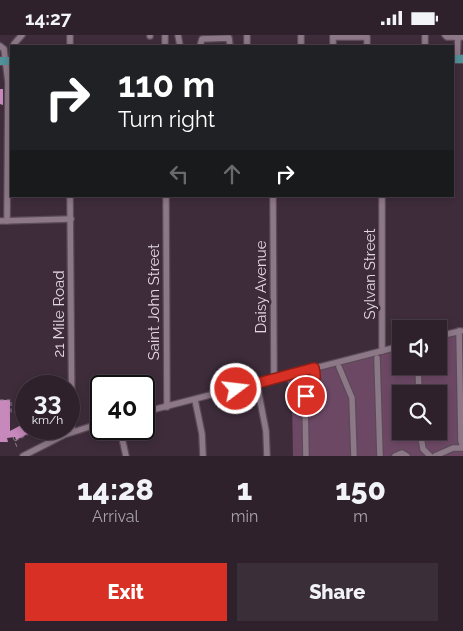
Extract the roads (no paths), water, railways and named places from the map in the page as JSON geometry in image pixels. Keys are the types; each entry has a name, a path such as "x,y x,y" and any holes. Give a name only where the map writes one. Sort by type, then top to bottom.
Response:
{"street":[{"path":"14,45 22,35"},
{"path":"445,35 448,37 460,37 458,59"},
{"path":"333,36 368,37 367,45"},
{"path":"200,45 202,39 232,37"},
{"path":"0,45 4,49 8,83 3,221 70,219"},
{"path":"0,113 8,104"},
{"name":"21 Mile Road","path":"70,197 71,375"},
{"name":"Saint John Street","path":"166,197 167,407"},
{"name":"Daisy Avenue","path":"274,197 274,379"},
{"name":"Sylvan Street","path":"382,197 382,351"},
{"path":"435,456 453,448 463,447 461,441 461,331 447,334"},
{"path":"155,410 392,348"},
{"path":"377,358 380,456"},
{"path":"339,367 352,398 354,456"},
{"path":"306,456 305,402 306,396 314,385 316,378 314,368"},
{"path":"257,384 265,422 267,456"},
{"path":"194,400 202,434 203,456"},
{"path":"23,456 56,440"},
{"path":"122,440 126,456"},
{"path":"422,440 423,449 430,456"},
{"path":"395,456 402,453 407,456"}]}
